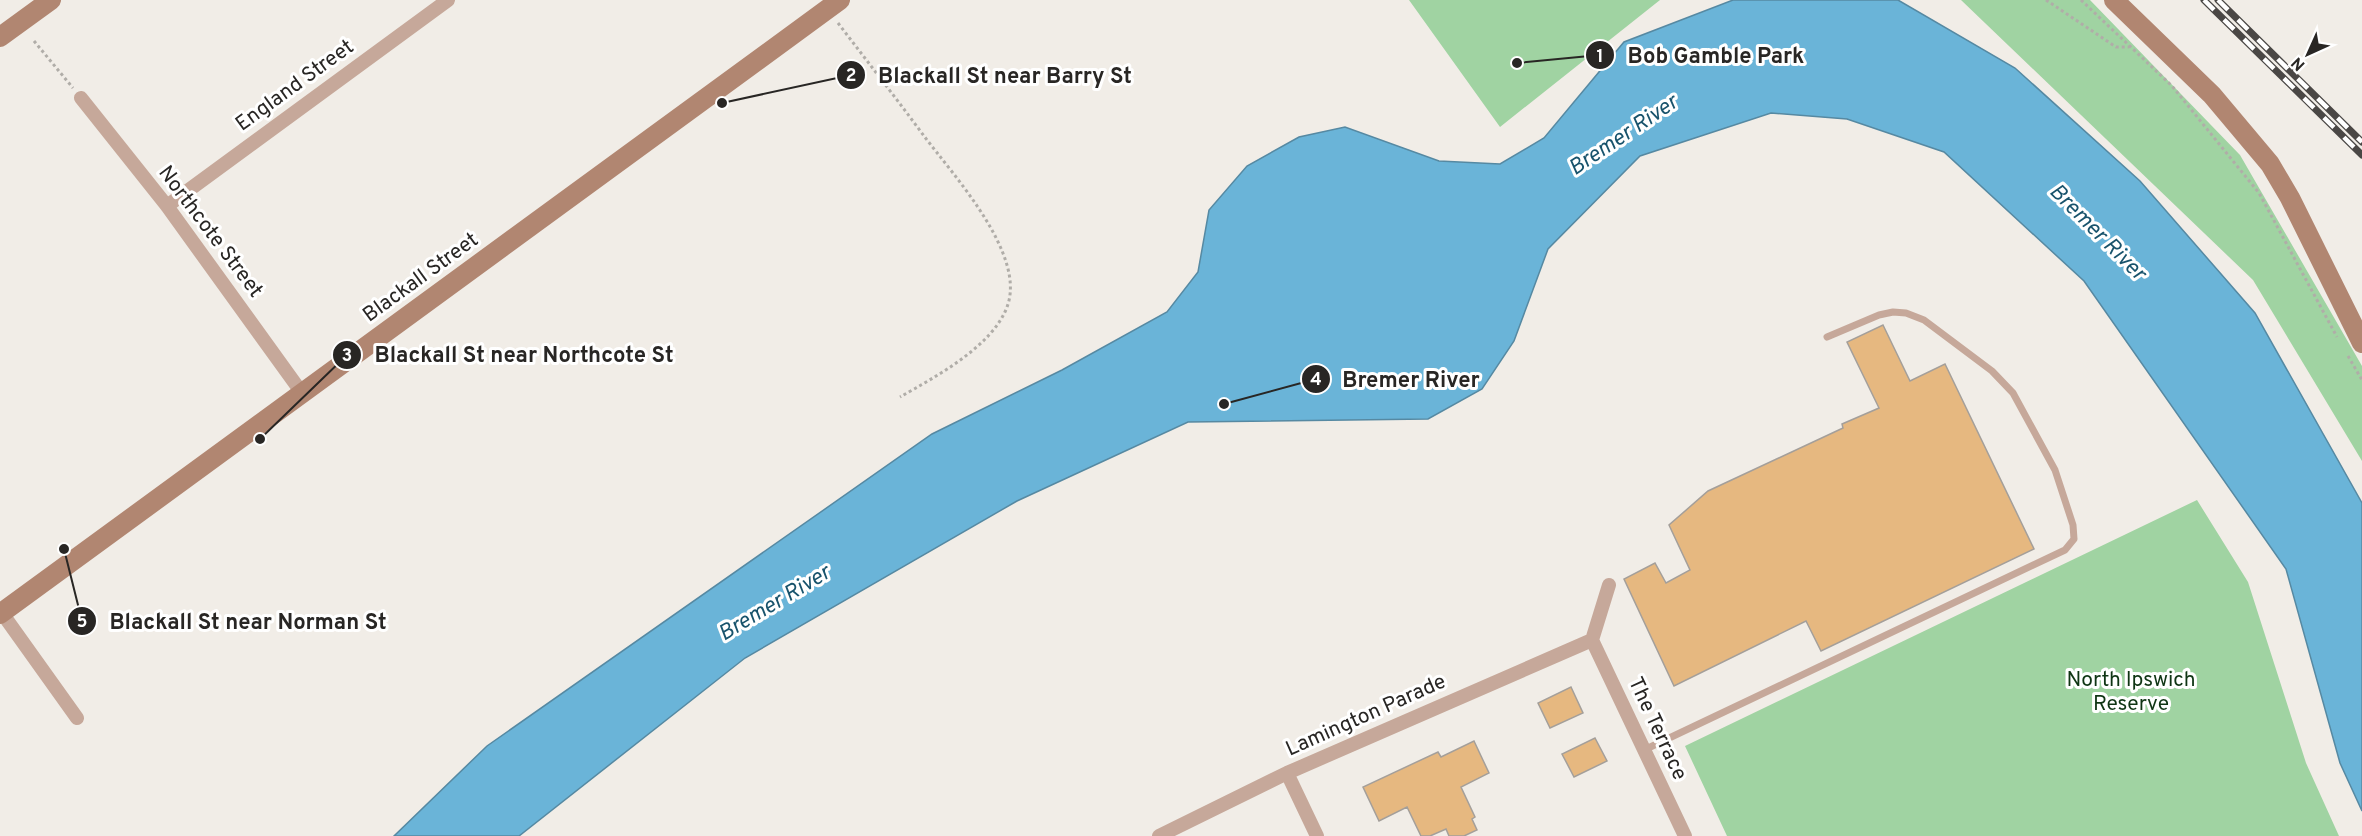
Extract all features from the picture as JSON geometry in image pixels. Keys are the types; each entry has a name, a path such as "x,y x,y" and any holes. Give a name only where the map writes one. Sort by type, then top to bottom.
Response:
{"street":[{"path":"0,37 51,0"},
{"name":"England Street","path":"167,206 448,0"},
{"path":"2114,0 2212,95 2270,164 2353,346"},
{"name":"Blackall Street","path":"0,613 511,243 830,3"},
{"name":"Northcote Street","path":"81,98 167,206 302,393"},
{"path":"1592,640 1609,585"},
{"path":"0,613 77,718"},
{"name":"The Terrace","path":"1592,640 1685,836"},
{"name":"Lamington Parade","path":"1159,836 1287,773 1592,640"},
{"path":"1287,773 1317,836"}],"lane":[{"path":"1643,750 2065,550 2074,539 2073,525 2055,470 2013,393 1992,371 1924,320 1906,313 1893,312 1879,315 1827,337"}],"path":[{"path":"2046,0 2116,47 2131,47"},
{"path":"2081,0 2172,86 2259,193 2338,339"},
{"path":"830,3 968,191 1002,252 1010,277 1010,299 997,325 969,354 900,397"},
{"path":"34,40 81,98"},
{"path":"2353,346 2362,380"}],"green space":[{"path":"1409,0 1660,0 1500,127"},
{"path":"1961,0 2090,0 2240,155 2362,366 2362,461 2253,280"},
{"name":"North Ipswich Reserve","path":"2197,500 2248,582 2306,763 2339,836 1727,836 1685,746"}],"water":[{"name":"Bremer River","path":"1733,0 1898,0 2015,68 2140,181 2255,313 2362,503 2362,811 2340,763 2286,569 2084,281 1944,152 1847,119 1771,113 1640,156 1548,249 1514,341 1482,389 1428,419 1188,422 1017,501 745,658 519,836 394,836 487,746 932,434 1062,370 1167,312 1198,272 1209,210 1247,166 1299,137 1345,127 1439,161 1500,164 1544,138 1624,42"}],"building":[{"path":"1883,325 1910,381 1945,364 2034,549 1821,651 1806,621 1674,686 1624,579 1655,563 1666,583 1690,570 1669,525 1708,491 1843,428 1842,424 1879,408 1847,342"},
{"path":"1571,687 1583,713 1550,728 1538,703"},
{"path":"1595,738 1607,761 1574,777 1562,754"},
{"path":"1474,741 1489,773 1461,787 1475,817 1472,819 1477,830 1464,836 1449,836 1446,829 1430,836 1421,836 1407,807 1379,821 1363,787 1438,752 1441,757"}],"railway":[{"path":"2204,0 2362,155"},
{"path":"2218,0 2362,142"}],"place":[{"name":"Bob Gamble Park","path":"1517,63"},
{"name":"Blackall St near Barry St","path":"722,103"},
{"name":"Bremer River","path":"1224,404"},
{"name":"Blackall St near Northcote St","path":"260,439"},
{"name":"Blackall St near Norman St","path":"64,549"}]}
